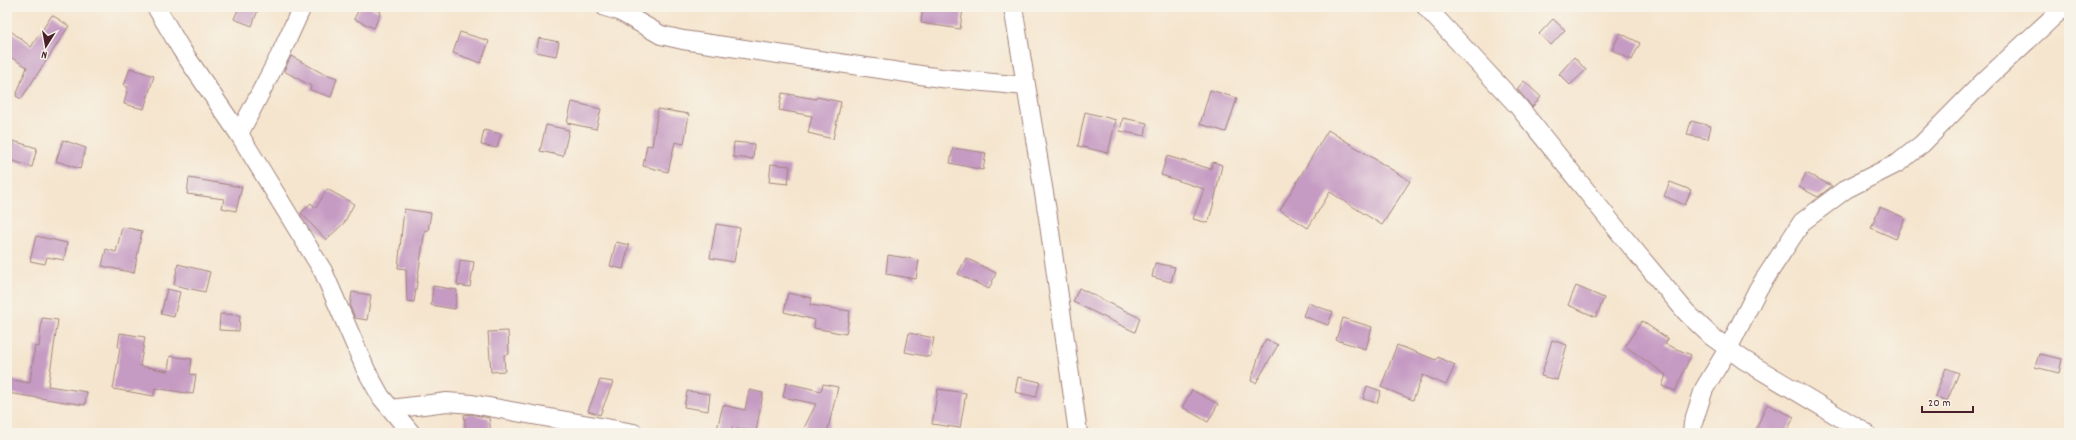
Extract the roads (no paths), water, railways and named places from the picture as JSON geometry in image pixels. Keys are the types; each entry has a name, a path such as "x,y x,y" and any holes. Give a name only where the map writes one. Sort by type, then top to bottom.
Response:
{"street":[{"path":"156,7 181,49 240,134 323,271 366,370 381,397 411,433"},
{"path":"240,134 281,53 302,7"},
{"path":"604,7 618,11 661,35 683,40 941,78 1026,86"},
{"path":"1013,7 1048,217 1078,433"},
{"path":"1426,7 1518,106 1686,312 1711,336 1750,364 1866,433"},
{"path":"1692,433 1693,423 1704,389 1728,348 1758,289 1802,222 1846,189 1898,163 1922,144 1985,80 2064,7"},
{"path":"391,409 447,402 472,404 634,433"}]}
